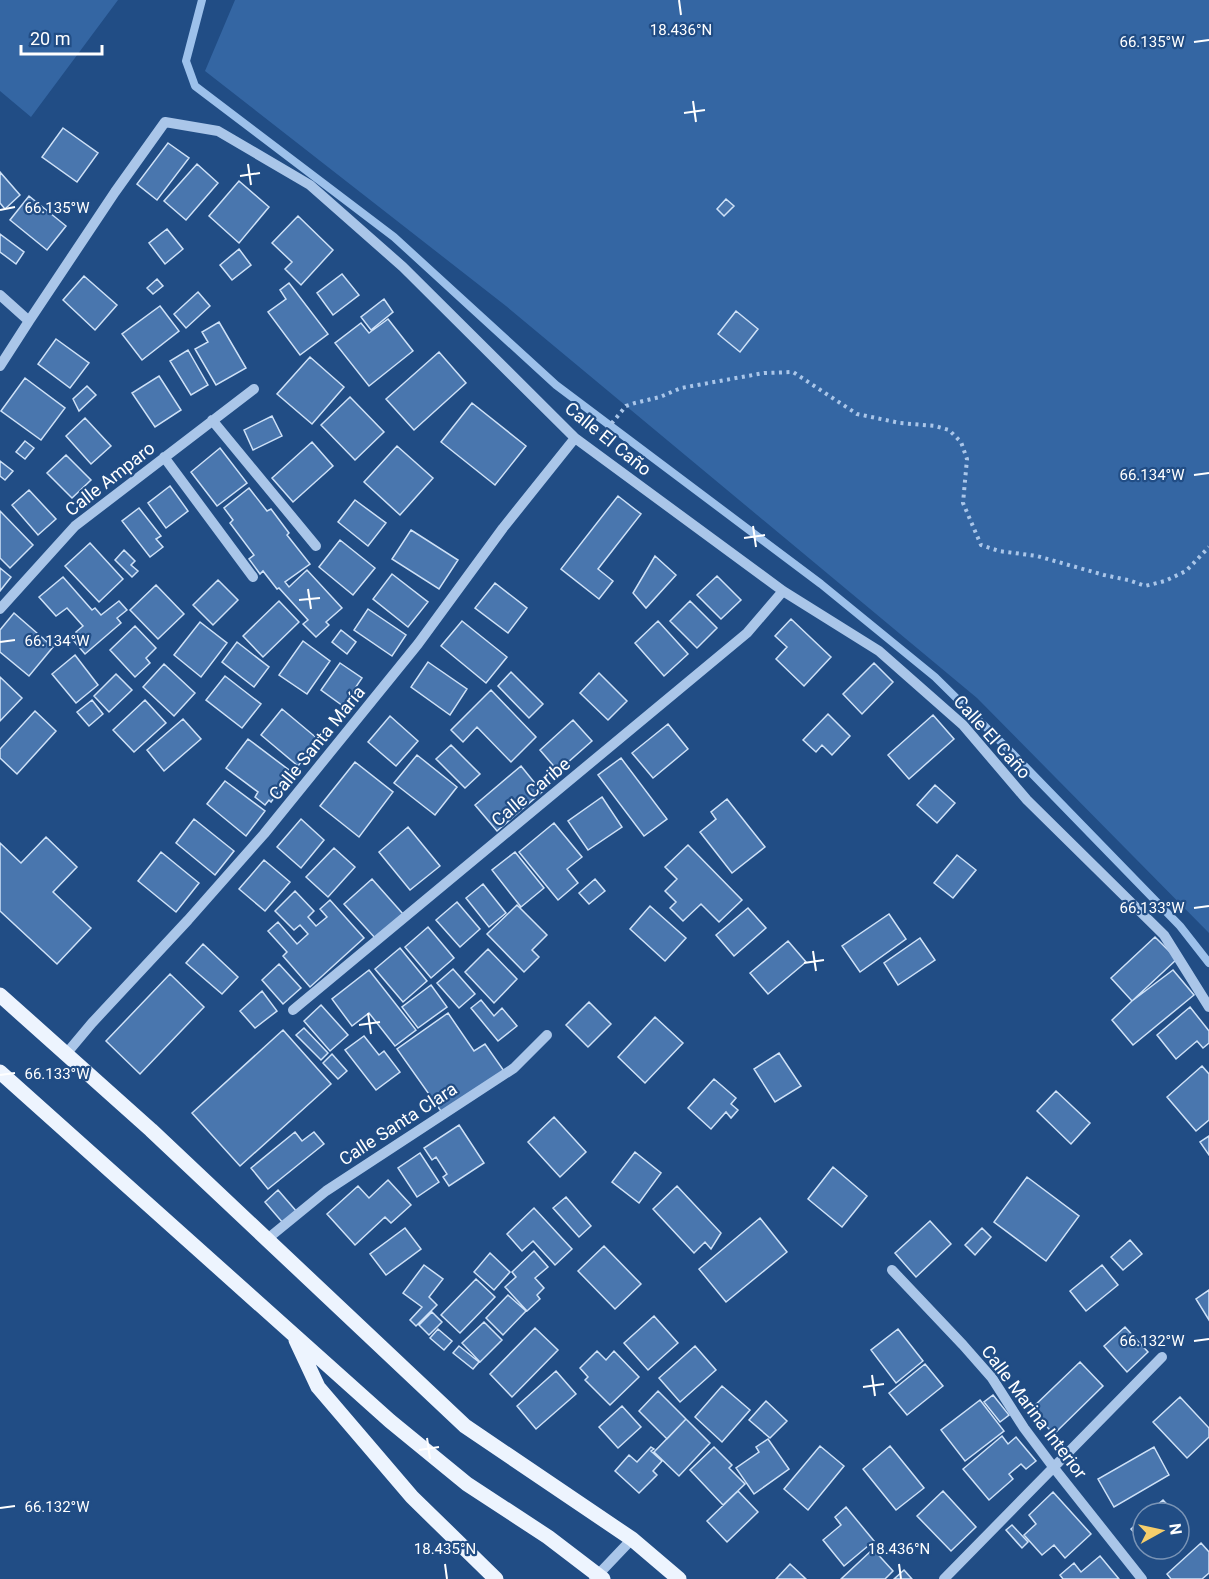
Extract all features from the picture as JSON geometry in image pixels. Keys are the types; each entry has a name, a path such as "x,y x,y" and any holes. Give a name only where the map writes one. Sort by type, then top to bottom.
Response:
{"main road":[{"path":"0,995 151,1130 465,1426 632,1539 679,1579"},
{"path":"0,1072 390,1421 467,1484 548,1537 599,1578"},
{"path":"293,1335 318,1387 412,1497 496,1579"}],"street":[{"name":"Calle El Caño","path":"29,321 165,122 218,131 310,185 403,267 574,438 783,591 879,651 963,725 1026,800 1164,935 1209,1007"},
{"path":"0,295 29,321 0,366"},
{"name":"Calle Amparo","path":"0,609 75,526 254,388"},
{"path":"212,420 316,546"},
{"name":"Calle Santa María","path":"66,1054 264,834 418,644 503,528 574,438"},
{"path":"164,457 253,577"},
{"name":"Calle Caribe","path":"293,1010 747,633 783,591"},
{"name":"Calle Santa Clara","path":"266,1240 326,1191 514,1068 547,1035"},
{"name":"Calle Marina Interior","path":"892,1270 992,1378 1024,1428 1142,1579"},
{"path":"944,1579 1162,1357"},
{"path":"599,1578 632,1539"}],"path":[{"path":"599,439 626,406 660,397 681,388 764,373 793,372 857,414 915,426 935,426 949,430 961,442 967,459 963,503 981,545 999,551 1037,556 1145,586 1165,581 1186,571 1209,547"}],"shaded area":[{"path":"0,0 118,0 31,117 0,91"},
{"path":"235,0 1209,0 1209,933 977,698 506,306 205,71"}],"building":[{"path":"63,128 98,153 77,182 42,157"},
{"path":"168,143 189,158 157,200 137,184"},
{"path":"197,164 218,183 186,220 164,201"},
{"path":"0,172 20,195 5,209 0,203"},
{"path":"239,181 269,207 239,243 209,216"},
{"path":"29,196 66,226 47,250 10,220"},
{"path":"726,199 734,206 724,216 717,209"},
{"path":"298,216 333,250 301,285 285,269 292,262 272,243"},
{"path":"167,229 183,249 165,264 149,243"},
{"path":"0,234 24,252 16,264 0,252"},
{"path":"239,249 251,265 232,280 220,265"},
{"path":"342,274 359,295 333,315 317,293"},
{"path":"84,276 117,305 95,330 63,300"},
{"path":"157,279 163,286 153,294 147,288"},
{"path":"289,283 328,334 300,355 268,312 286,299 280,290"},
{"path":"198,292 210,306 186,328 174,314"},
{"path":"384,299 393,312 371,330 361,317"},
{"path":"160,306 179,331 142,360 122,334"},
{"path":"736,311 758,329 740,352 718,334"},
{"path":"388,319 413,351 369,386 335,343 361,323 369,333"},
{"path":"219,322 246,368 216,385 195,349 208,342 202,332"},
{"path":"56,339 89,363 70,388 38,364"},
{"path":"188,350 208,385 191,395 170,361"},
{"path":"439,352 466,383 414,430 386,399"},
{"path":"310,357 344,387 312,424 277,394"},
{"path":"159,376 181,410 155,427 132,393"},
{"path":"25,378 65,408 41,440 1,411"},
{"path":"87,386 96,395 79,411 73,399"},
{"path":"350,397 384,432 355,460 321,425"},
{"path":"472,403 526,446 495,485 441,442"},
{"path":"272,416 282,436 253,450 244,430"},
{"path":"85,418 111,446 91,464 66,436"},
{"path":"25,441 34,448 25,459 16,452"},
{"path":"312,442 333,466 293,502 272,478"},
{"path":"397,446 433,478 400,515 364,482"},
{"path":"220,448 247,483 217,506 191,472"},
{"path":"66,455 91,480 72,498 47,473"},
{"path":"0,461 13,471 5,480 0,476"},
{"path":"170,486 188,511 166,528 148,503"},
{"path":"249,488 267,511 271,509 289,533 287,535 310,564 285,582 289,587 307,570 342,608 326,622 329,625 316,637 303,624 308,620 279,588 277,589 263,571 260,574 249,559 254,555 230,523 233,520 224,508"},
{"path":"29,490 56,519 38,535 12,505"},
{"path":"618,496 641,514 598,569 613,581 599,599 561,569"},
{"path":"355,500 386,523 368,546 338,522"},
{"path":"139,508 161,536 156,539 163,547 150,557 122,521"},
{"path":"0,511 33,545 10,568 0,558"},
{"path":"411,530 458,560 439,589 392,559"},
{"path":"340,540 375,568 353,595 319,567"},
{"path":"90,543 123,579 99,602 65,566"},
{"path":"124,550 135,561 131,565 138,571 132,577 115,560"},
{"path":"655,556 676,575 646,608 633,593"},
{"path":"0,568 11,577 0,591"},
{"path":"392,574 428,602 408,627 373,599"},
{"path":"717,576 741,600 721,619 697,595"},
{"path":"63,577 92,610 95,608 101,615 119,601 127,610 117,618 121,623 85,654 74,641 80,636 76,632 83,626 67,608 56,616 39,597"},
{"path":"218,580 238,600 213,625 193,605"},
{"path":"495,583 527,608 508,633 475,608"},
{"path":"156,585 184,614 158,639 130,610"},
{"path":"279,601 299,622 263,657 243,636"},
{"path":"690,601 717,628 697,648 670,621"},
{"path":"368,609 406,635 392,656 354,630"},
{"path":"14,613 53,647 29,676 0,652 0,630"},
{"path":"791,619 831,657 804,686 776,659 787,647 775,636"},
{"path":"462,621 507,657 486,683 441,646"},
{"path":"658,621 688,654 664,676 635,643"},
{"path":"200,622 227,643 201,677 174,655"},
{"path":"135,626 156,648 146,658 150,663 135,677 110,650"},
{"path":"341,630 356,642 347,654 332,642"},
{"path":"303,641 330,661 307,694 279,675"},
{"path":"237,642 269,667 254,687 222,662"},
{"path":"75,655 98,685 76,703 52,674"},
{"path":"428,662 467,689 450,715 411,687"},
{"path":"340,663 362,678 343,706 321,690"},
{"path":"874,663 893,682 862,714 843,694"},
{"path":"164,664 195,693 174,716 143,687"},
{"path":"511,672 543,704 529,718 498,686"},
{"path":"599,673 627,701 608,720 580,693"},
{"path":"116,674 132,690 109,712 94,696"},
{"path":"225,676 261,704 242,728 206,700"},
{"path":"0,677 22,698 0,721"},
{"path":"491,690 536,737 511,762 477,727 463,742 451,730"},
{"path":"92,700 103,714 89,726 77,712"},
{"path":"145,700 166,723 134,752 113,730"},
{"path":"282,709 319,740 298,766 261,735"},
{"path":"35,711 56,731 17,774 0,758 0,749"},
{"path":"828,714 850,736 832,755 822,745 816,752 803,740"},
{"path":"933,715 954,739 909,779 888,755"},
{"path":"390,716 418,741 396,766 368,742"},
{"path":"183,719 201,739 164,771 147,750"},
{"path":"573,720 592,741 558,771 540,750"},
{"path":"668,724 688,749 653,778 632,753"},
{"path":"248,739 293,773 271,802 269,800 265,805 255,797 258,792 226,768"},
{"path":"451,745 480,774 465,788 436,759"},
{"path":"417,755 457,787 435,815 394,783"},
{"path":"621,758 667,819 644,836 598,775"},
{"path":"355,762 393,792 359,837 320,806"},
{"path":"521,766 542,792 497,831 475,805"},
{"path":"225,781 265,811 246,836 207,804"},
{"path":"935,785 955,803 937,823 917,805"},
{"path":"602,797 622,827 588,850 568,821"},
{"path":"727,799 765,847 732,873 700,832 716,819 711,812"},
{"path":"194,819 234,851 215,875 176,843"},
{"path":"301,819 324,840 301,868 277,847"},
{"path":"554,823 582,857 567,869 578,883 558,900 519,852"},
{"path":"408,827 440,866 410,890 379,852"},
{"path":"46,837 77,867 53,892 91,928 57,964 0,911 0,843 21,863"},
{"path":"688,845 742,900 719,922 701,904 683,921 670,908 676,902 665,891 677,879 665,867"},
{"path":"334,848 355,867 328,897 306,877"},
{"path":"161,852 199,883 176,912 138,881"},
{"path":"515,852 544,888 521,907 492,870"},
{"path":"957,855 976,870 953,898 934,883"},
{"path":"264,860 290,882 265,911 239,889"},
{"path":"372,879 403,914 376,939 344,904"},
{"path":"595,879 605,891 589,904 579,893"},
{"path":"483,884 506,913 489,927 466,898"},
{"path":"295,891 314,911 308,917 316,926 327,917 320,909 330,900 364,938 310,987 283,956 287,952 268,931 278,922 297,944 308,934 300,925 294,930 275,911"},
{"path":"457,902 480,929 460,947 436,920"},
{"path":"517,905 547,935 532,950 539,957 524,972 487,934"},
{"path":"650,906 686,938 665,961 630,929"},
{"path":"748,908 766,928 734,956 716,935"},
{"path":"889,914 906,939 860,972 842,946"},
{"path":"428,927 454,958 431,978 405,947"},
{"path":"1155,937 1177,959 1132,1001 1111,978"},
{"path":"920,938 935,960 898,985 884,963"},
{"path":"788,941 806,962 768,994 750,973"},
{"path":"203,944 238,977 222,994 186,963"},
{"path":"400,948 427,981 403,1002 375,969"},
{"path":"488,949 517,979 494,1003 465,972"},
{"path":"279,964 301,988 283,1004 262,980"},
{"path":"453,969 475,994 459,1008 437,983"},
{"path":"369,970 416,1030 395,1046 369,1013 352,1026 332,999"},
{"path":"1173,970 1194,995 1133,1045 1112,1020 1132,1001"},
{"path":"170,974 204,1007 140,1074 106,1041"},
{"path":"431,985 447,1007 418,1028 402,1007"},
{"path":"262,991 277,1011 255,1028 240,1011"},
{"path":"481,1000 494,1016 502,1008 517,1026 498,1041 471,1008"},
{"path":"589,1002 611,1024 588,1047 566,1025"},
{"path":"321,1005 348,1035 330,1051 304,1021"},
{"path":"1190,1007 1209,1031 1209,1043 1203,1048 1197,1041 1176,1059 1157,1035"},
{"path":"448,1013 474,1051 485,1044 504,1071 443,1114 397,1049"},
{"path":"655,1017 683,1043 645,1083 618,1057"},
{"path":"304,1028 328,1053 321,1060 296,1035"},
{"path":"283,1030 331,1084 240,1166 192,1113"},
{"path":"364,1036 379,1055 384,1051 400,1072 376,1090 345,1050"},
{"path":"779,1053 801,1086 775,1102 754,1069"},
{"path":"332,1054 347,1071 338,1079 323,1063"},
{"path":"1202,1066 1209,1074 1209,1120 1196,1131 1167,1097"},
{"path":"714,1079 736,1098 731,1104 738,1110 731,1118 726,1112 711,1129 688,1108"},
{"path":"1056,1091 1090,1123 1071,1144 1037,1111"},
{"path":"554,1117 586,1152 560,1177 528,1142"},
{"path":"459,1125 484,1163 449,1186 443,1177 447,1174 436,1157 432,1160 424,1148"},
{"path":"295,1132 302,1141 314,1132 324,1144 268,1189 251,1168"},
{"path":"1209,1136 1209,1155 1200,1142"},
{"path":"635,1152 661,1173 639,1203 612,1182"},
{"path":"420,1153 439,1182 417,1197 398,1168"},
{"path":"833,1167 867,1196 842,1227 808,1199"},
{"path":"1027,1177 1079,1216 1046,1261 994,1222"},
{"path":"388,1180 411,1205 391,1223 385,1217 355,1245 327,1214 358,1186 369,1198"},
{"path":"677,1186 721,1233 711,1249 705,1242 694,1253 653,1209"},
{"path":"278,1190 297,1212 283,1223 265,1202"},
{"path":"566,1197 591,1226 579,1237 553,1208"},
{"path":"534,1208 572,1249 555,1265 533,1241 522,1251 507,1234"},
{"path":"760,1218 787,1252 726,1302 699,1269"},
{"path":"930,1221 951,1244 916,1277 895,1253"},
{"path":"405,1228 421,1249 386,1275 370,1254"},
{"path":"982,1228 991,1237 975,1255 965,1245"},
{"path":"1130,1240 1142,1254 1123,1270 1111,1257"},
{"path":"604,1246 641,1284 615,1309 578,1271"},
{"path":"534,1251 548,1267 535,1278 544,1288 537,1295 540,1299 527,1311 505,1287 516,1277 512,1272"},
{"path":"490,1253 510,1272 494,1290 474,1272"},
{"path":"424,1265 443,1279 429,1297 437,1305 416,1326 410,1320 422,1307 403,1293"},
{"path":"1102,1265 1118,1285 1086,1311 1070,1291"},
{"path":"476,1279 495,1297 460,1333 441,1315"},
{"path":"1209,1290 1209,1320 1196,1299"},
{"path":"508,1295 526,1311 503,1335 486,1318"},
{"path":"432,1312 442,1322 429,1335 419,1325"},
{"path":"654,1316 678,1343 648,1370 624,1343"},
{"path":"484,1322 502,1340 480,1362 462,1343"},
{"path":"1125,1327 1148,1352 1127,1372 1104,1346"},
{"path":"535,1328 558,1350 512,1397 490,1374"},
{"path":"438,1329 452,1341 444,1350 430,1338"},
{"path":"898,1329 923,1361 896,1383 871,1350"},
{"path":"459,1346 479,1362 473,1369 453,1353"},
{"path":"695,1346 716,1370 680,1402 659,1378"},
{"path":"597,1351 606,1360 614,1351 639,1377 610,1405 585,1380 588,1377 580,1368"},
{"path":"1080,1362 1103,1386 1054,1434 1030,1410"},
{"path":"925,1364 943,1386 907,1415 889,1393"},
{"path":"556,1371 576,1394 536,1429 517,1406"},
{"path":"722,1386 750,1410 722,1442 695,1417"},
{"path":"658,1391 686,1419 667,1439 639,1411"},
{"path":"993,1395 1009,1415 1000,1422 984,1402"},
{"path":"1180,1397 1209,1428 1209,1437 1187,1458 1153,1422"},
{"path":"980,1400 1004,1431 965,1461 941,1430"},
{"path":"766,1401 787,1421 770,1438 749,1420"},
{"path":"622,1406 641,1427 618,1448 599,1427"},
{"path":"686,1419 710,1443 679,1476 654,1452"},
{"path":"1002,1436 1008,1444 1016,1437 1036,1461 1026,1469 1021,1464 1009,1474 1013,1479 989,1500 963,1469"},
{"path":"768,1439 789,1469 754,1494 736,1468 759,1452 756,1447"},
{"path":"820,1446 844,1466 808,1510 784,1489"},
{"path":"890,1446 924,1488 896,1510 863,1469"},
{"path":"651,1447 654,1449 651,1451 662,1461 653,1471 657,1475 639,1493 615,1471 629,1455 637,1462"},
{"path":"714,1447 732,1465 729,1468 745,1484 723,1505 690,1470"},
{"path":"1154,1447 1169,1475 1114,1507 1098,1479"},
{"path":"738,1491 758,1512 727,1542 707,1521"},
{"path":"943,1491 976,1527 951,1551 917,1516"},
{"path":"1053,1492 1091,1534 1065,1558 1054,1545 1042,1555 1024,1535 1036,1524 1029,1515"},
{"path":"846,1507 874,1541 844,1566 823,1540 841,1525 835,1517"},
{"path":"1012,1525 1028,1542 1022,1548 1006,1530"},
{"path":"1201,1543 1209,1552 1209,1573 1202,1579 1171,1579 1167,1574 1181,1561 1191,1561 1191,1552"},
{"path":"873,1549 893,1571 885,1579 841,1579"},
{"path":"1100,1556 1119,1579 1063,1579 1060,1575 1074,1563 1081,1572"},
{"path":"790,1564 806,1579 776,1579"},
{"path":"904,1570 912,1579 894,1579"}],"waterway":[{"path":"202,0 186,61 195,86 394,237 556,385 821,584 935,677 1180,926 1209,963"}]}
